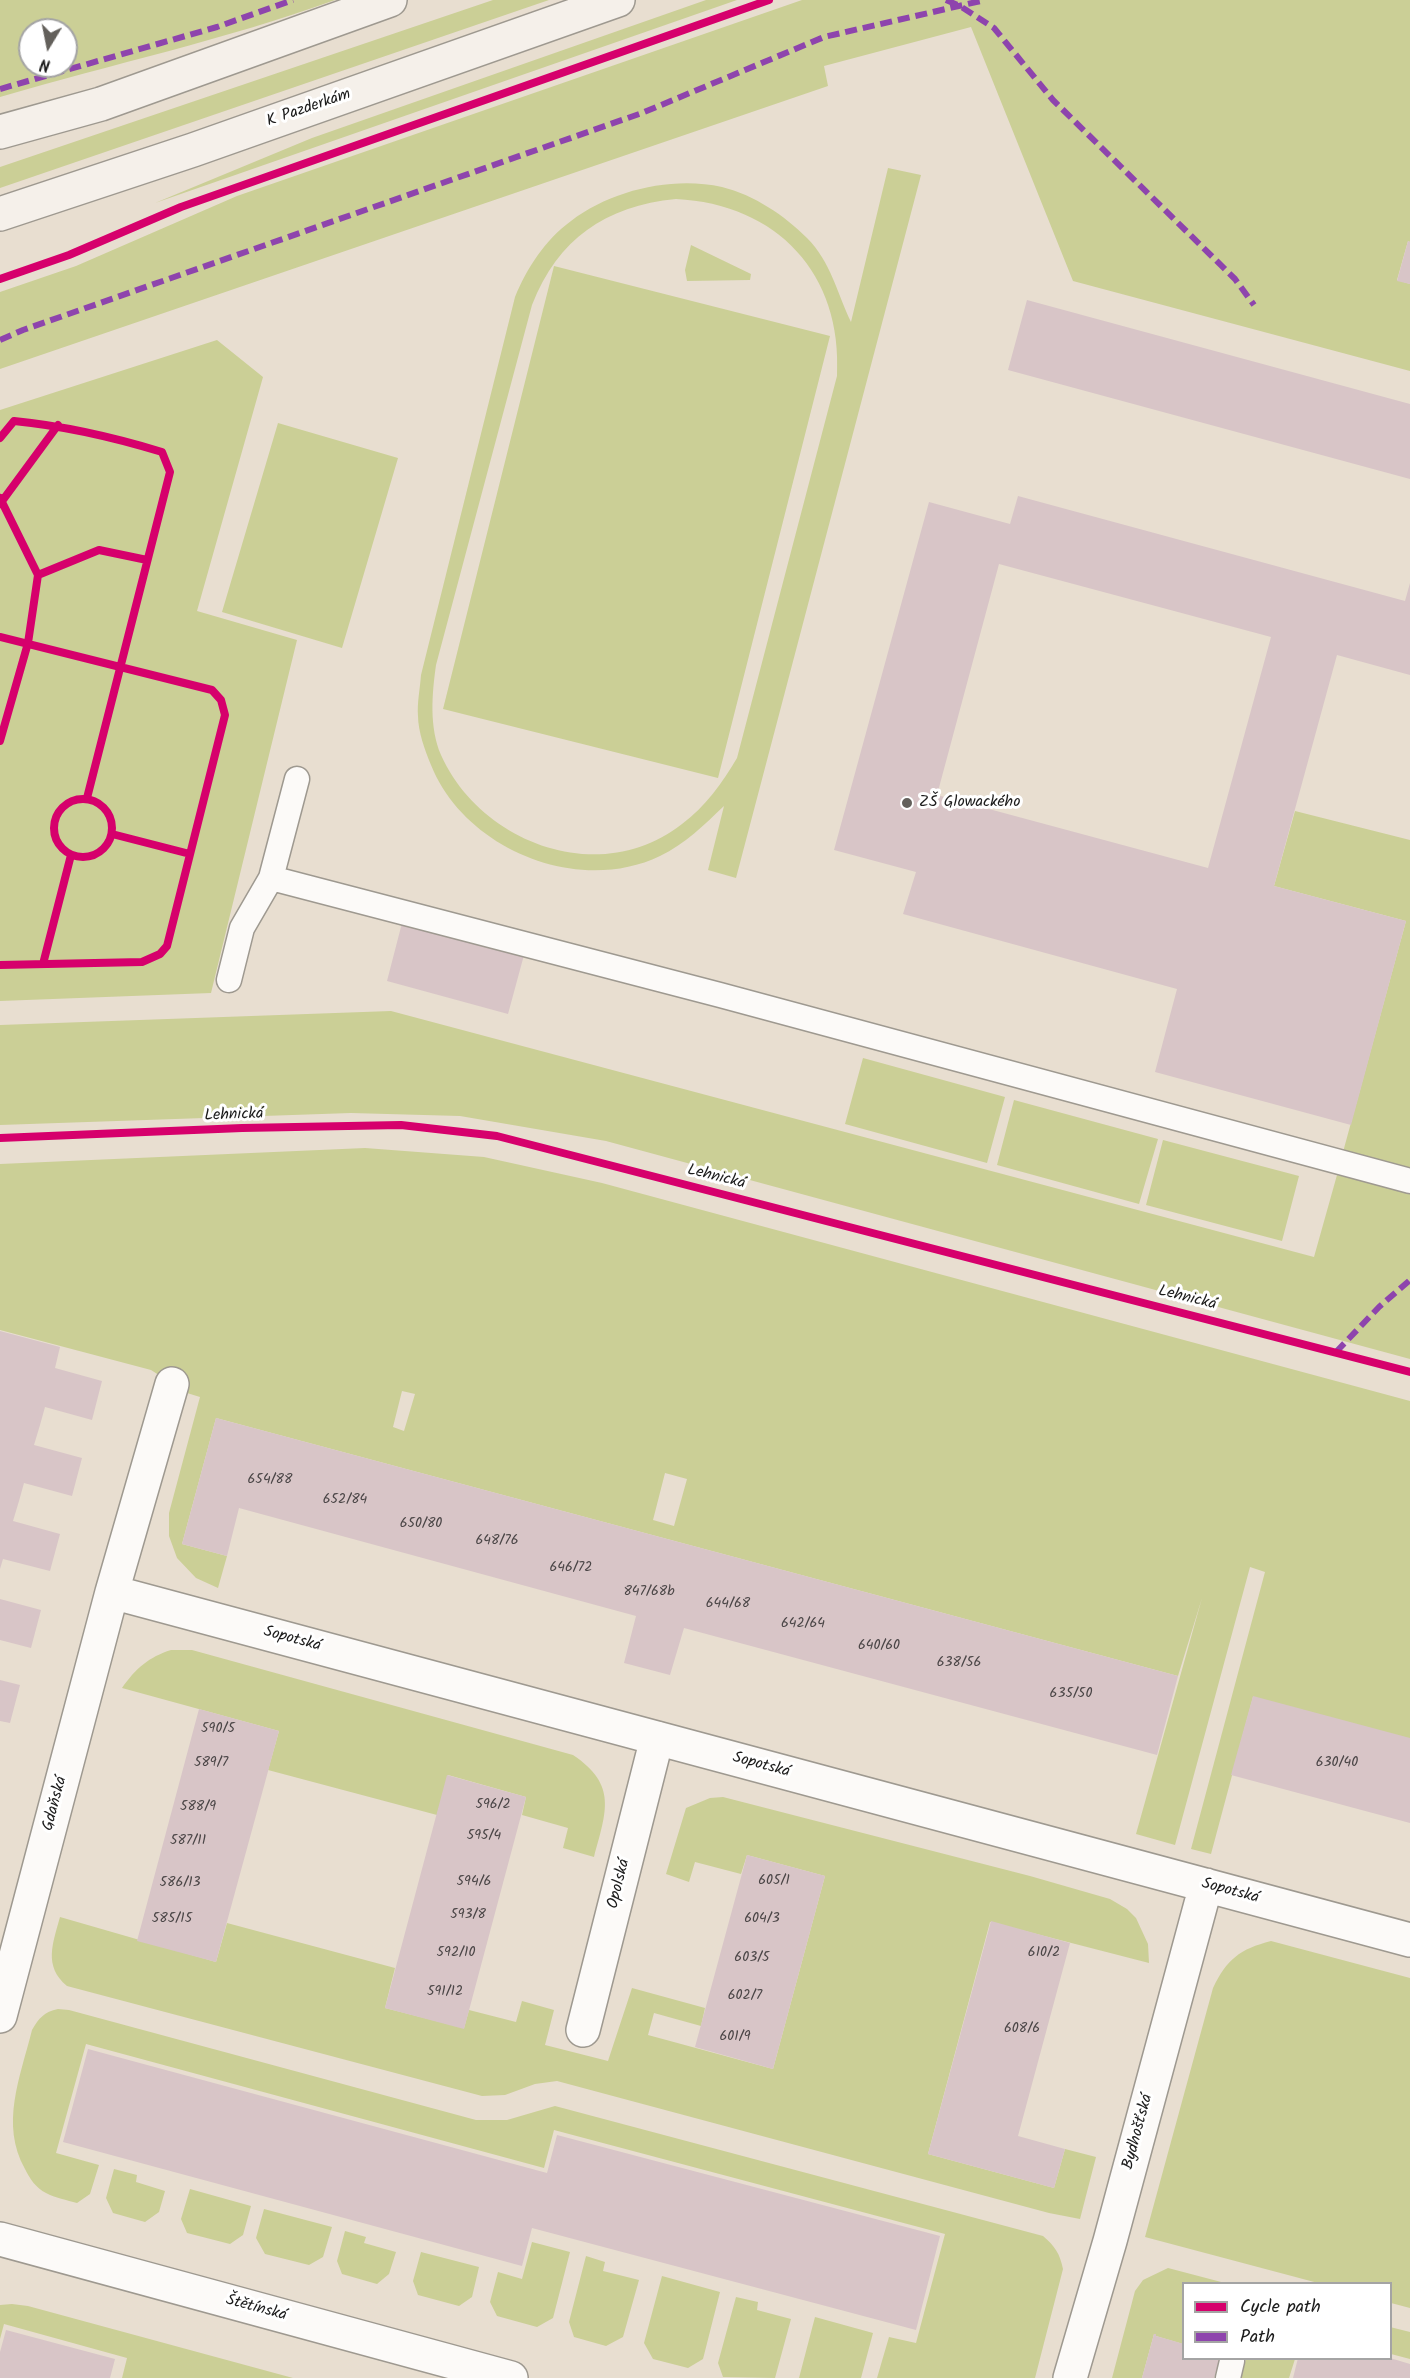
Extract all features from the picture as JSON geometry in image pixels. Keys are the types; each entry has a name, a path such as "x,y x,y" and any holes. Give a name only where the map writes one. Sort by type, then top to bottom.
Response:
{"main road":[{"path":"0,132 101,104 390,0"},
{"name":"K Pazderkám","path":"0,214 204,146 618,0"}],"street":[{"name":"Gdaňská","path":"0,2016 112,1592 172,1384"},
{"name":"Sopotská","path":"112,1592 1410,1940"},
{"name":"Opolská","path":"583,2030 657,1738"},
{"name":"Bydhošťská","path":"1070,2378 1110,2241 1206,1885"},
{"name":"Štětínská","path":"0,2239 511,2378"}],"lane":[{"path":"229,980 242,928 271,878 297,778"},
{"path":"271,878 708,992 1410,1181"}],"green space":[{"path":"0,0 335,0 210,40 78,75 78,18 18,18 18,78 68,78 0,97"},
{"path":"493,0 549,0 0,188 0,167"},
{"path":"706,0 737,0 155,203 312,138"},
{"path":"802,0 1410,0 1410,242 1408,241 1397,280 1410,284 1410,371 1073,281 971,27 824,66 828,86 0,369 0,292 76,266 237,196"},
{"path":"888,168 921,175 736,878 708,870 724,806 678,846 660,856 628,867 594,870 560,867 527,857 496,841 469,820 447,794 431,765 422,741 418,722 418,701 421,675 515,297 538,255 571,221 605,201 643,188 663,185 683,183 722,187 746,195 768,207 789,221 807,238 828,267 851,322","holes":["676,199 712,204 745,214 773,230 797,251 815,276 829,306 836,339 837,376 737,758 732,767 713,794 698,810 682,824 650,843 616,853 581,854 546,847 513,833 484,812 460,786 441,755 433,722 436,665 532,305 543,282 555,262 570,244 606,218 627,209"]},
{"path":"691,245 751,274 750,280 687,281 685,270"},
{"path":"554,266 830,336 718,778 443,709"},
{"path":"217,340 263,377 197,611 297,640 211,993 0,1001 0,410"},
{"path":"278,423 398,458 342,648 222,612"},
{"path":"1295,811 1410,840 1410,1170 1343,1152 1406,921 1274,886"},
{"path":"391,1011 1314,1257 1337,1175 1410,1192 1410,1359 606,1141 460,1116 351,1113 0,1125 0,1025"},
{"path":"863,1058 1005,1097 987,1163 845,1124"},
{"path":"1014,1100 1158,1139 1139,1204 997,1165"},
{"path":"1163,1140 1299,1176 1282,1241 1146,1205"},
{"path":"365,1148 484,1157 602,1183 1410,1401 1410,1739 1253,1697 1211,1854 1191,1849 1265,1572 1250,1567 1175,1845 1136,1834 1202,1598 1178,1676 216,1418 182,1544 227,1556 218,1588 196,1578 177,1558 169,1536 169,1513 200,1397 187,1393 151,1370 0,1330 0,1164","holes":["402,1391 415,1394 404,1431 393,1427","665,1473 687,1479 674,1526 653,1520"]},
{"path":"171,1650 192,1650 573,1755 597,1777 603,1789 604,1813 594,1857 563,1848 568,1828 522,1815 526,1797 448,1775 437,1815 268,1770 279,1731 122,1688 144,1664"},
{"path":"723,1797 1030,1876 1110,1899 1127,1909 1136,1918 1148,1944 1149,1963 990,1922 928,2154 1054,2188 1065,2149 1096,2157 1080,2219 1049,2213 557,2081 535,2084 505,2095 482,2096 67,1986 52,1962 53,1945 60,1917 216,1962 227,1923 395,1968 385,2008 464,2028 469,2010 516,2022 522,2001 554,2010 545,2045 608,2061 632,1988 705,2008 701,2026 654,2013 648,2035 773,2069 825,1876 747,1855 741,1874 695,1862 689,1882 666,1874 686,1808 710,1798"},
{"path":"1271,1941 1410,1978 1410,2308 1392,2303 1392,2282 1314,2282 1145,2237 1213,1988 1229,1962 1251,1948"},
{"path":"58,2009 69,2010 476,2120 507,2120 555,2106 1043,2236 1056,2251 1063,2269 1035,2378 877,2378 889,2337 916,2343 945,2234 554,2130 544,2168 86,2044 56,2153 99,2165 90,2194 77,2203 53,2196 36,2186 25,2169 14,2135 13,2118 18,2083 32,2030 42,2016"},
{"path":"114,2169 137,2175 136,2182 165,2191 159,2212 145,2222 113,2213 106,2198"},
{"path":"190,2189 251,2206 243,2235 230,2244 187,2233 181,2219"},
{"path":"264,2209 332,2227 323,2257 309,2265 265,2254 256,2238"},
{"path":"345,2231 366,2237 364,2243 396,2252 389,2274 377,2284 342,2274 337,2261"},
{"path":"532,2242 570,2252 553,2318 537,2327 497,2316 490,2302 498,2272 522,2279"},
{"path":"421,2252 479,2267 472,2297 459,2306 418,2295 413,2281"},
{"path":"586,2256 605,2262 603,2271 639,2280 623,2337 606,2346 574,2337 569,2322"},
{"path":"1168,2268 1221,2282 1182,2282 1182,2344 1154,2334 1142,2378 1112,2378 1135,2291 1143,2280"},
{"path":"662,2276 720,2292 703,2359 688,2368 653,2359 644,2343"},
{"path":"736,2297 758,2302 757,2310 791,2319 775,2378 723,2377 718,2363"},
{"path":"0,2305 28,2306 293,2378 122,2378 127,2358 4,2324 0,2339"},
{"path":"815,2317 873,2333 861,2378 799,2378"},
{"path":"1392,2328 1410,2332 1410,2359 1392,2354"},
{"path":"1246,2360 1294,2360 1289,2378 1241,2378"}],"building":[{"path":"1408,241 1410,242 1410,284 1397,281"},
{"path":"1027,300 1410,404 1410,479 1008,370"},
{"name":"ZŠ Glowackého","path":"1018,496 1405,601 1410,583 1410,675 1337,655 1274,886 1406,921 1351,1125 1155,1072 1177,989 903,914 916,872 834,850 929,502 1010,524","holes":["999,564 1271,637 1208,868 937,795"]},
{"path":"402,923 524,955 508,1014 387,981"},
{"path":"0,1331 60,1347 55,1368 102,1381 92,1420 45,1407 34,1445 82,1458 72,1496 24,1483 13,1521 60,1534 50,1571 3,1559 0,1569"},
{"path":"216,1418 1178,1676 1157,1755 684,1628 670,1675 624,1663 636,1616 239,1508 227,1556 182,1544"},
{"path":"0,1599 41,1610 31,1648 0,1640"},
{"path":"0,1680 20,1685 10,1723 0,1721"},
{"path":"1253,1696 1410,1738 1410,1823 1231,1775"},
{"path":"199,1709 279,1731 216,1962 137,1941"},
{"path":"447,1775 526,1797 464,2029 385,2008"},
{"path":"747,1855 825,1876 773,2069 695,2047"},
{"path":"991,1921 1070,1943 1018,2136 1065,2149 1054,2188 928,2154"},
{"path":"88,2049 547,2173 557,2135 940,2236 916,2330 532,2228 522,2266 63,2142"},
{"path":"6,2330 115,2359 110,2378 0,2378 0,2352"},
{"path":"1154,2334 1182,2343 1182,2360 1219,2360 1214,2378 1142,2378"},
{"path":"1392,2359 1410,2364 1410,2378 1293,2378 1298,2360"}],"marked path":[{"path":"0,89 217,27 293,0"},
{"path":"946,0 960,6 994,28 1053,100 1235,279 1254,305"},
{"path":"0,340 642,113 824,37 985,0"},
{"path":"1336,1352 1379,1307 1410,1280"}],"cycle path":[{"path":"0,279 69,255 181,207 769,0"},
{"path":"0,438 14,421 70,429 162,452 170,472 87,798"},
{"path":"0,504 58,425"},
{"path":"0,498 38,575 28,643 0,741"},
{"path":"38,575 99,550 147,560"},
{"path":"0,637 212,690 221,700 225,715 167,946 160,954 142,962 0,965"},
{"path":"77,799 89,799 104,807 112,822 112,828 112,834 104,849 89,857 77,857 62,849 54,834 54,822 62,807 77,799"},
{"path":"112,834 190,854"},
{"path":"43,964 71,855"},
{"name":"Lehnická","path":"0,1138 242,1128 401,1125 497,1136 1410,1372"}],"place":[{"name":"ZŠ Glowackého","path":"907,803"}]}
